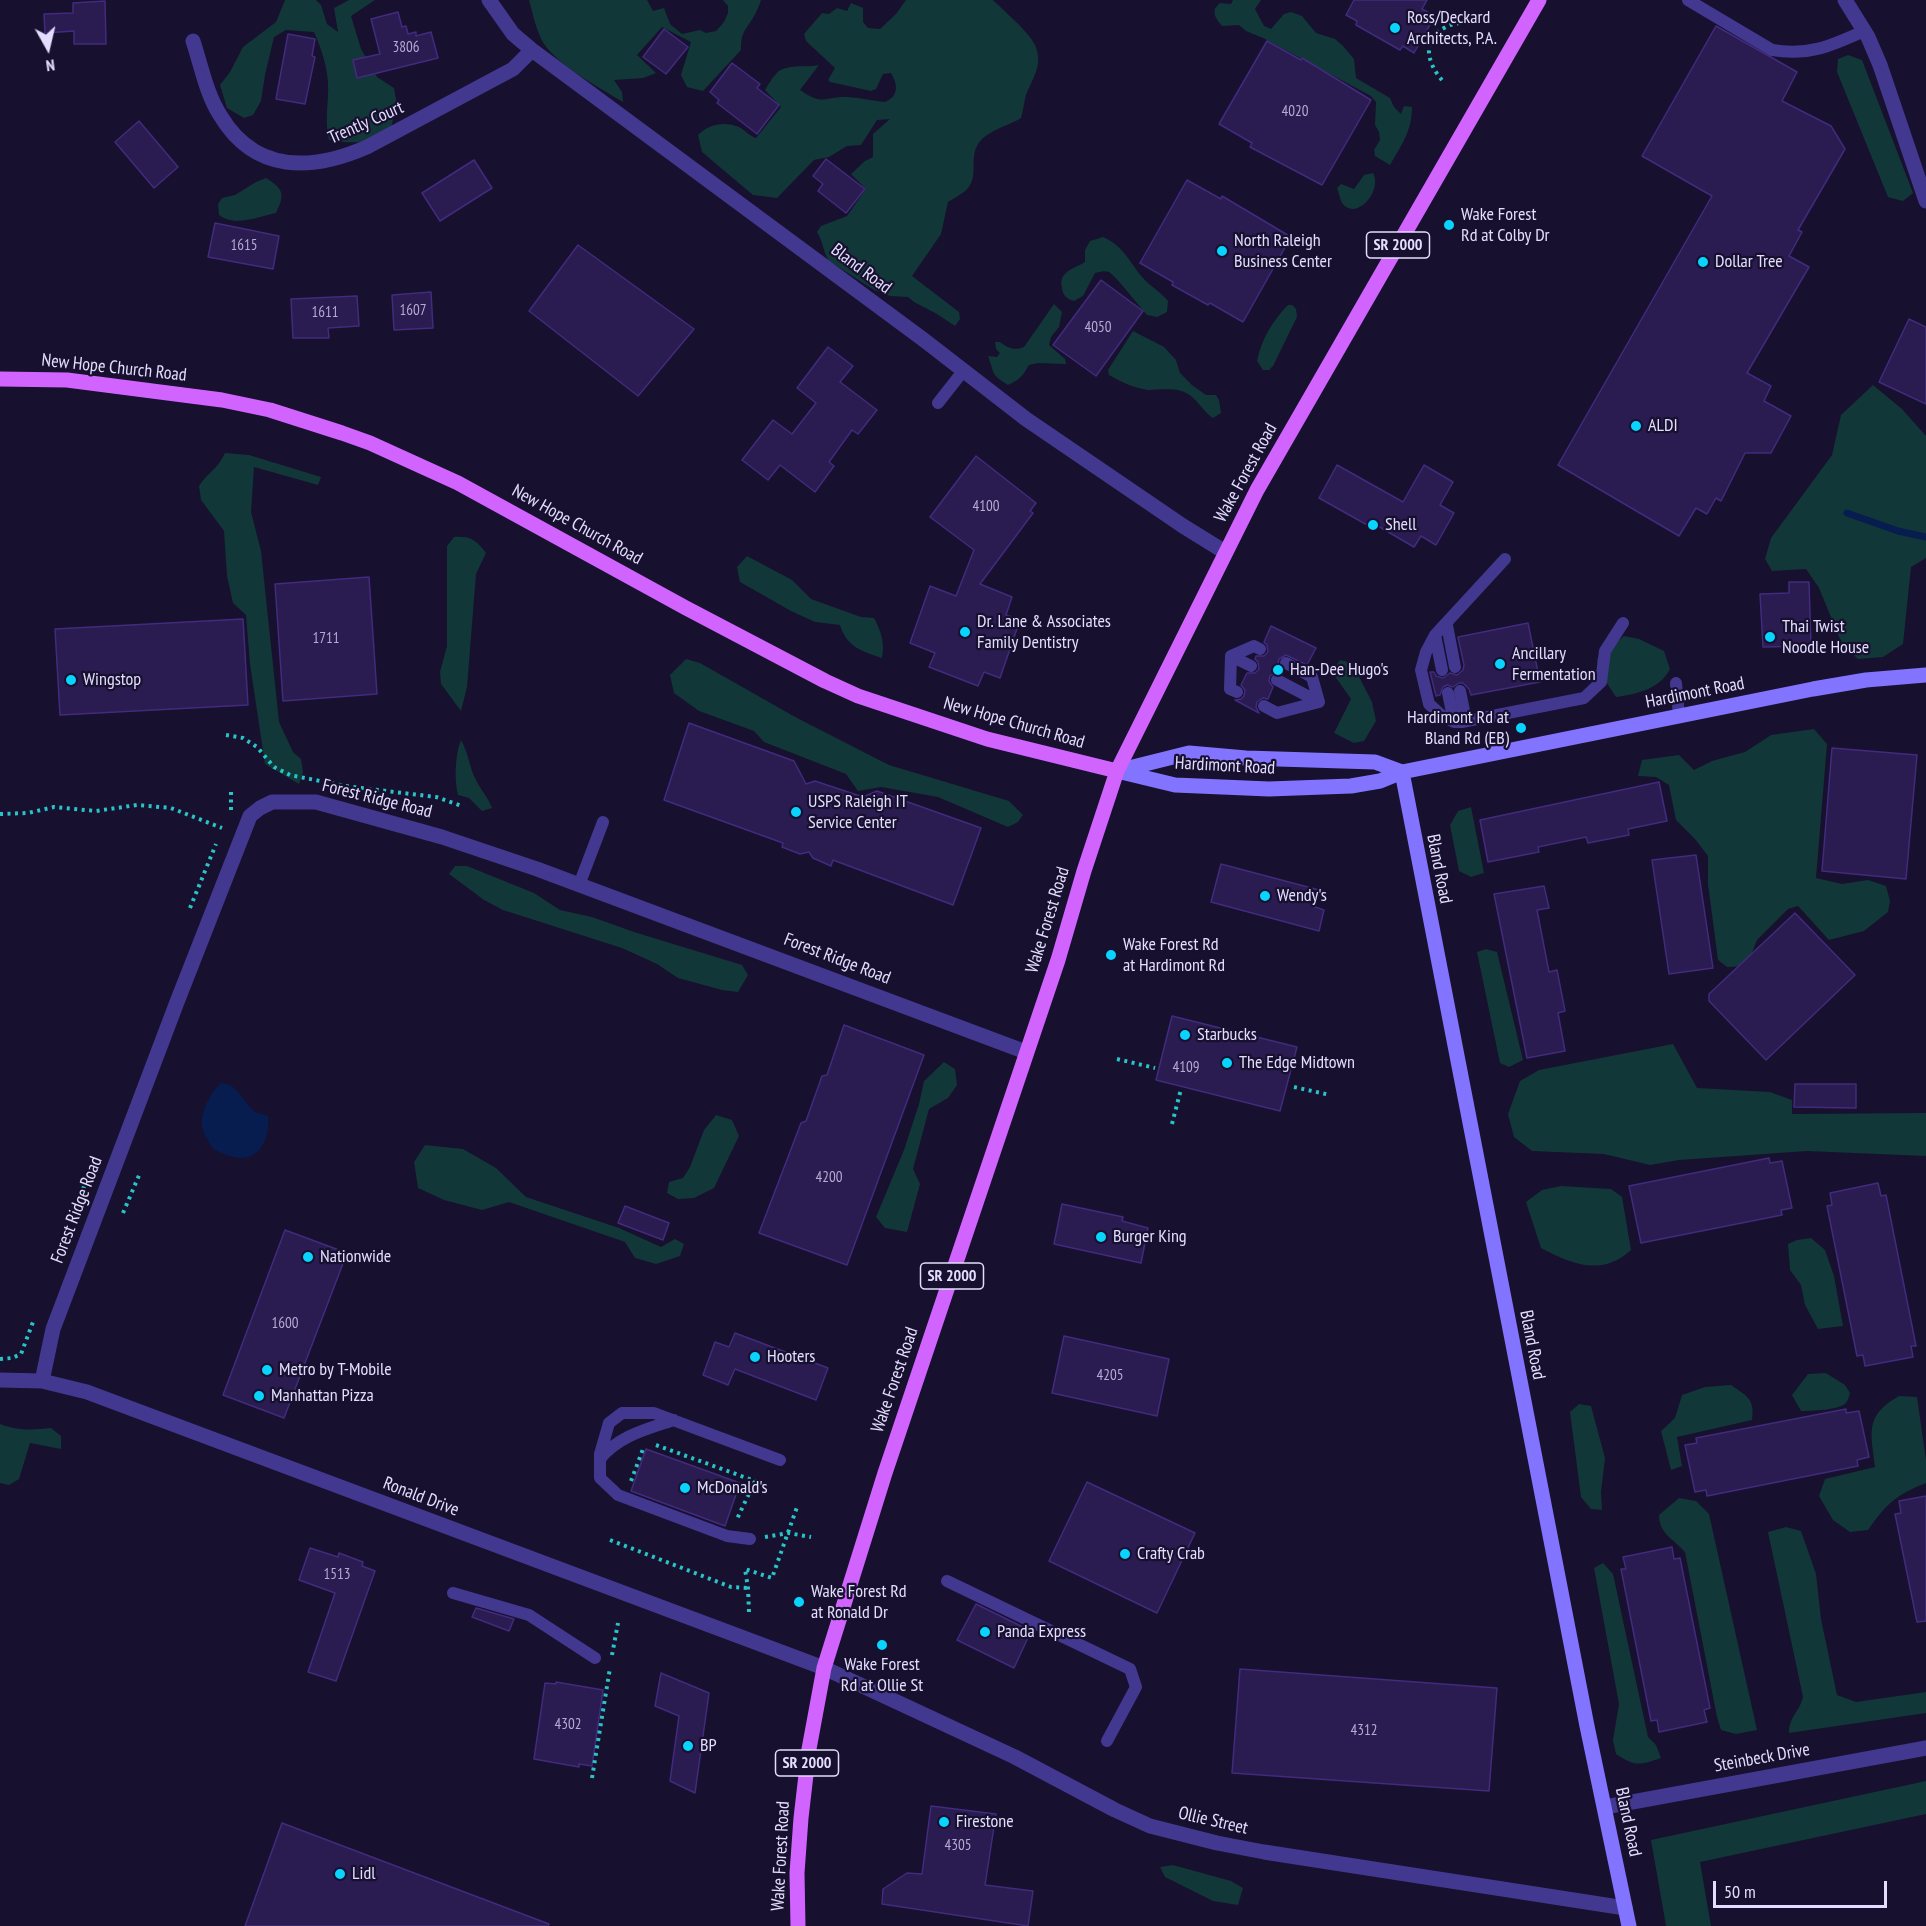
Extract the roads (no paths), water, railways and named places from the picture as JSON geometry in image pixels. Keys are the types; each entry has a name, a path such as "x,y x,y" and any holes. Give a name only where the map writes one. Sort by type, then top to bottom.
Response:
{"main road":[{"name":"Wake Forest Road","path":"798,1926 797,1873 801,1818 809,1749 824,1668 879,1491 1058,960 1117,771 1257,490 1539,0"},
{"name":"New Hope Church Road","path":"0,379 67,380 222,400 270,410 342,433 370,443 458,483 686,608 858,696 987,739 1117,771"}],"street":[{"name":"Bland Road","path":"489,0 513,34 532,50 1042,430 1225,552"},
{"path":"1845,0 1864,31 1880,65 1926,201"},
{"name":"Trently Court","path":"193,41 209,90 219,114 228,126 243,142 261,154 281,162 297,164 327,161 367,147 513,69 532,50"},
{"name":"Hardimont Road","path":"1117,771 1175,785 1269,789 1350,786 1380,781 1402,772 1679,716 1866,680 1926,675"},
{"name":"Hardimont Road","path":"1117,771 1189,753 1246,758 1375,762 1402,772"},
{"name":"Bland Road","path":"1402,772 1464,1098 1629,1926"},
{"name":"Forest Ridge Road","path":"42,1381 53,1329 250,816 272,802 316,802 442,837 579,885 1026,1052"},
{"name":"Ronald Drive","path":"0,1380 42,1381 102,1398 824,1668"},
{"name":"Ollie Street","path":"824,1668 1014,1757 1136,1820 1159,1828 1216,1843 1264,1852 1625,1908"},
{"name":"Steinbeck Drive","path":"1605,1807 1926,1748"}],"lane":[{"path":"1688,0 1772,50 1784,52 1821,50 1864,31"},
{"path":"938,404 964,370"},
{"path":"1505,559 1447,625 1435,635 1426,652 1421,670 1429,704 1441,715 1460,722 1584,698 1601,682 1605,651 1623,623"},
{"path":"1435,635 1449,669 1447,625"},
{"path":"1237,692 1230,690 1231,656 1254,646 1260,649"},
{"path":"1235,658 1251,666"},
{"path":"1286,663 1312,676 1319,702"},
{"path":"1277,680 1319,702"},
{"path":"1676,682 1679,716"},
{"path":"1454,692 1460,722"},
{"path":"1264,706 1277,713 1319,702"},
{"path":"579,885 603,822"},
{"path":"754,1537 727,1536 618,1495 600,1478 600,1459 609,1424 622,1413 654,1413 780,1460"},
{"path":"600,1459 604,1452 631,1434 674,1420"},
{"path":"947,1581 1130,1669 1136,1688 1107,1741"},
{"path":"453,1593 529,1615 595,1658"}],"water":[{"path":"221,1083 236,1089 254,1111 268,1116 268,1130 263,1144 259,1150 248,1157 233,1157 213,1149 203,1130 204,1108"}],"waterway":[{"path":"1847,513 1898,531 1926,537"}],"place":[{"name":"Ross/Deckard Architects, P.A.","path":"1395,28"},
{"name":"Wake Forest Rd at Colby Dr","path":"1449,225"},
{"name":"North Raleigh Business Center","path":"1222,251"},
{"name":"Dollar Tree","path":"1703,262"},
{"name":"ALDI","path":"1636,426"},
{"name":"Shell","path":"1373,525"},
{"name":"Dr. Lane & Associates Family Dentistry","path":"965,632"},
{"name":"Thai Twist Noodle House","path":"1770,637"},
{"name":"Ancillary Fermentation","path":"1500,664"},
{"name":"Han-Dee Hugo's","path":"1278,670"},
{"name":"Wingstop","path":"71,680"},
{"name":"Hardimont Rd at Bland Rd (EB)","path":"1521,728"},
{"name":"USPS Raleigh IT Service Center","path":"796,812"},
{"name":"Wendy's","path":"1265,896"},
{"name":"Wake Forest Rd at Hardimont Rd","path":"1111,955"},
{"name":"Starbucks","path":"1185,1035"},
{"name":"The Edge Midtown","path":"1227,1063"},
{"name":"Burger King","path":"1101,1237"},
{"name":"Nationwide","path":"308,1257"},
{"name":"Hooters","path":"755,1357"},
{"name":"Metro by T-Mobile","path":"267,1370"},
{"name":"Manhattan Pizza","path":"259,1396"},
{"name":"McDonald's","path":"685,1488"},
{"name":"Crafty Crab","path":"1125,1554"},
{"name":"Wake Forest Rd at Ronald Dr","path":"799,1602"},
{"name":"Panda Express","path":"985,1632"},
{"name":"Wake Forest Rd at Ollie St","path":"882,1645"},
{"name":"BP","path":"688,1746"},
{"name":"Firestone","path":"944,1822"},
{"name":"Lidl","path":"340,1874"}]}
